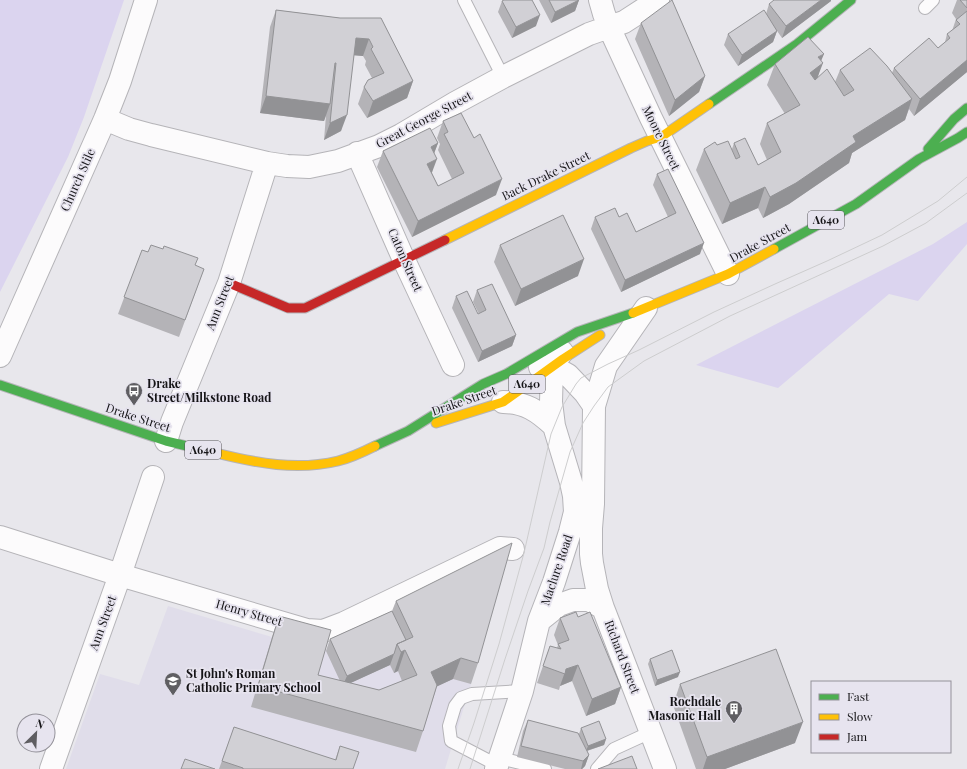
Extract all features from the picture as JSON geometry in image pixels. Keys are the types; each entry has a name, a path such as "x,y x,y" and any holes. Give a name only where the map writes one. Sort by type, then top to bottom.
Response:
{"main road":[{"name":"Back Drake Street","path":"229,283 288,308 305,308 631,148 661,137 797,44 851,0"},
{"name":"Drake Street","path":"919,159 935,139 967,108"},
{"name":"Drake Street","path":"0,385 166,441 224,455 266,464 292,466 314,465 338,461 365,451 408,431 483,384 506,374 577,332 646,308 728,274 856,204 919,159 967,132"},
{"name":"Drake Street","path":"408,431 503,402 583,345 646,308"}],"street":[{"name":"Church Stile","path":"0,356 105,119 120,81 146,0"},
{"name":"Moore Street","path":"600,0 609,27 648,111 728,274"},
{"name":"Great George Street","path":"105,119 129,129 151,135 267,163 309,167 338,161 378,146 400,135 503,77 589,34 624,22 658,0"},
{"name":"Caton Street","path":"358,153 404,260 454,365"},
{"name":"Ann Street","path":"166,441 172,422 229,283 267,163"},
{"name":"Richard Street","path":"646,308 606,366 594,406 591,554 597,589 604,611 665,769"},
{"path":"552,366 577,332"},
{"path":"506,374 552,366 568,375 585,393 594,406"},
{"name":"Maclure Road","path":"497,764 522,691 539,622 554,582 575,512 571,482 554,426 551,402 552,366"},
{"path":"503,402 513,402 528,407 540,413 554,426"},
{"name":"Ann Street","path":"51,769 153,477"},
{"name":"Henry Street","path":"0,537 120,575 307,630 323,631 344,623 500,548 513,550"},
{"path":"539,622 559,605 573,600 589,600 604,611"}],"lane":[{"path":"464,0 503,77"},
{"path":"522,691 472,694 461,698 455,706 449,726 451,741 497,764 545,769"},
{"path":"598,769 614,749 651,732"}],"shaded area":[{"path":"0,0 124,0 84,117 68,157 0,292"},
{"path":"967,222 967,244 918,301 889,294 778,388 696,365 933,244"},
{"name":"St John's Roman Catholic Primary School","path":"168,606 323,651 388,622 471,684 445,769 66,769 100,674 139,685"}],"building":[{"path":"532,0 540,15 516,27 502,1"},
{"path":"549,0 579,0 555,12"},
{"path":"672,0 705,76 675,100 641,23"},
{"path":"774,0 821,0 786,26 769,4"},
{"path":"960,0 967,0 967,8"},
{"path":"276,10 340,18 381,18 413,81 373,101 364,87 368,80 384,73 371,49 373,47 369,39 356,38 347,115 330,123 336,63 330,104 266,96"},
{"path":"764,10 777,31 742,55 728,34"},
{"path":"967,11 967,60 920,99 894,68 929,38 938,48 950,38 947,34 960,24 956,20"},
{"path":"808,37 824,54 818,57 823,63 810,73 815,80 827,69 844,96 854,90 840,70 870,48 887,66 912,99 853,136 856,142 796,183 770,197 765,187 730,203 704,149 715,142 717,145 728,141 736,159 740,157 734,143 745,138 758,165 781,152 767,123 800,105 775,64"},
{"path":"461,113 474,138 480,134 502,179 418,221 383,151 430,128 438,143 431,147 437,159 427,164 438,186 464,173 444,134 448,132 443,121"},
{"path":"668,169 704,243 625,280 595,217 615,208 619,217 627,213 636,232 676,213 657,174"},
{"path":"563,215 584,259 521,289 500,245"},
{"path":"151,245 163,249 164,246 198,258 195,265 204,269 185,320 124,297 142,250 148,252"},
{"path":"492,284 516,335 482,351 456,296 467,291 478,314 486,310 477,290"},
{"path":"512,543 478,663 461,658 431,672 437,685 423,731 258,686 279,616 331,630 318,675 379,690 417,675 405,650 401,652 397,644 413,637 396,601"},
{"path":"392,611 406,640 397,644 394,654 347,676 330,639"},
{"path":"576,612 578,617 590,612 621,687 592,699 578,665 566,669 565,674 543,666 550,646 561,649 558,644 569,640 560,618"},
{"name":"Rochdale Masonic Hall","path":"776,649 803,722 707,757 680,684"},
{"path":"672,650 680,672 657,680 650,659"},
{"path":"528,720 578,733 589,755 583,761 521,746"},
{"path":"599,721 606,739 588,746 581,728"},
{"path":"234,727 336,760 340,746 359,752 353,769 243,769 222,761"},
{"path":"632,756 637,769 598,769"},
{"path":"185,759 215,769 181,769"}],"tram line":[{"path":"458,769 499,644 524,553 551,434 562,407 581,378 714,312 882,235 938,201 967,177"},
{"path":"470,769 505,659 544,548 570,452 583,423 608,387 644,361 730,316 883,246 926,223 967,193"}],"traffic: fast":[{"path":"709,104 797,44 851,0"},
{"path":"928,149 954,119 967,108"},
{"path":"774,249 856,204 919,159 967,132"},
{"path":"375,446 408,431 483,384 506,374 577,332 633,313"},
{"path":"0,385 166,441 216,453"}],"traffic: slow":[{"path":"445,240 631,148 661,137 709,104"},
{"path":"633,313 728,274 774,249"},
{"path":"436,423 503,402 563,359 600,335"},
{"path":"216,453 261,463 292,466 323,464 343,460 375,446"}],"traffic: jam":[{"path":"229,283 288,308 305,308 445,240"}],"place":[{"name":"Drake Street/Milkstone Road","path":"134,406"},
{"name":"St John's Roman Catholic Primary School","path":"173,696"},
{"name":"Rochdale Masonic Hall","path":"734,724"}]}
